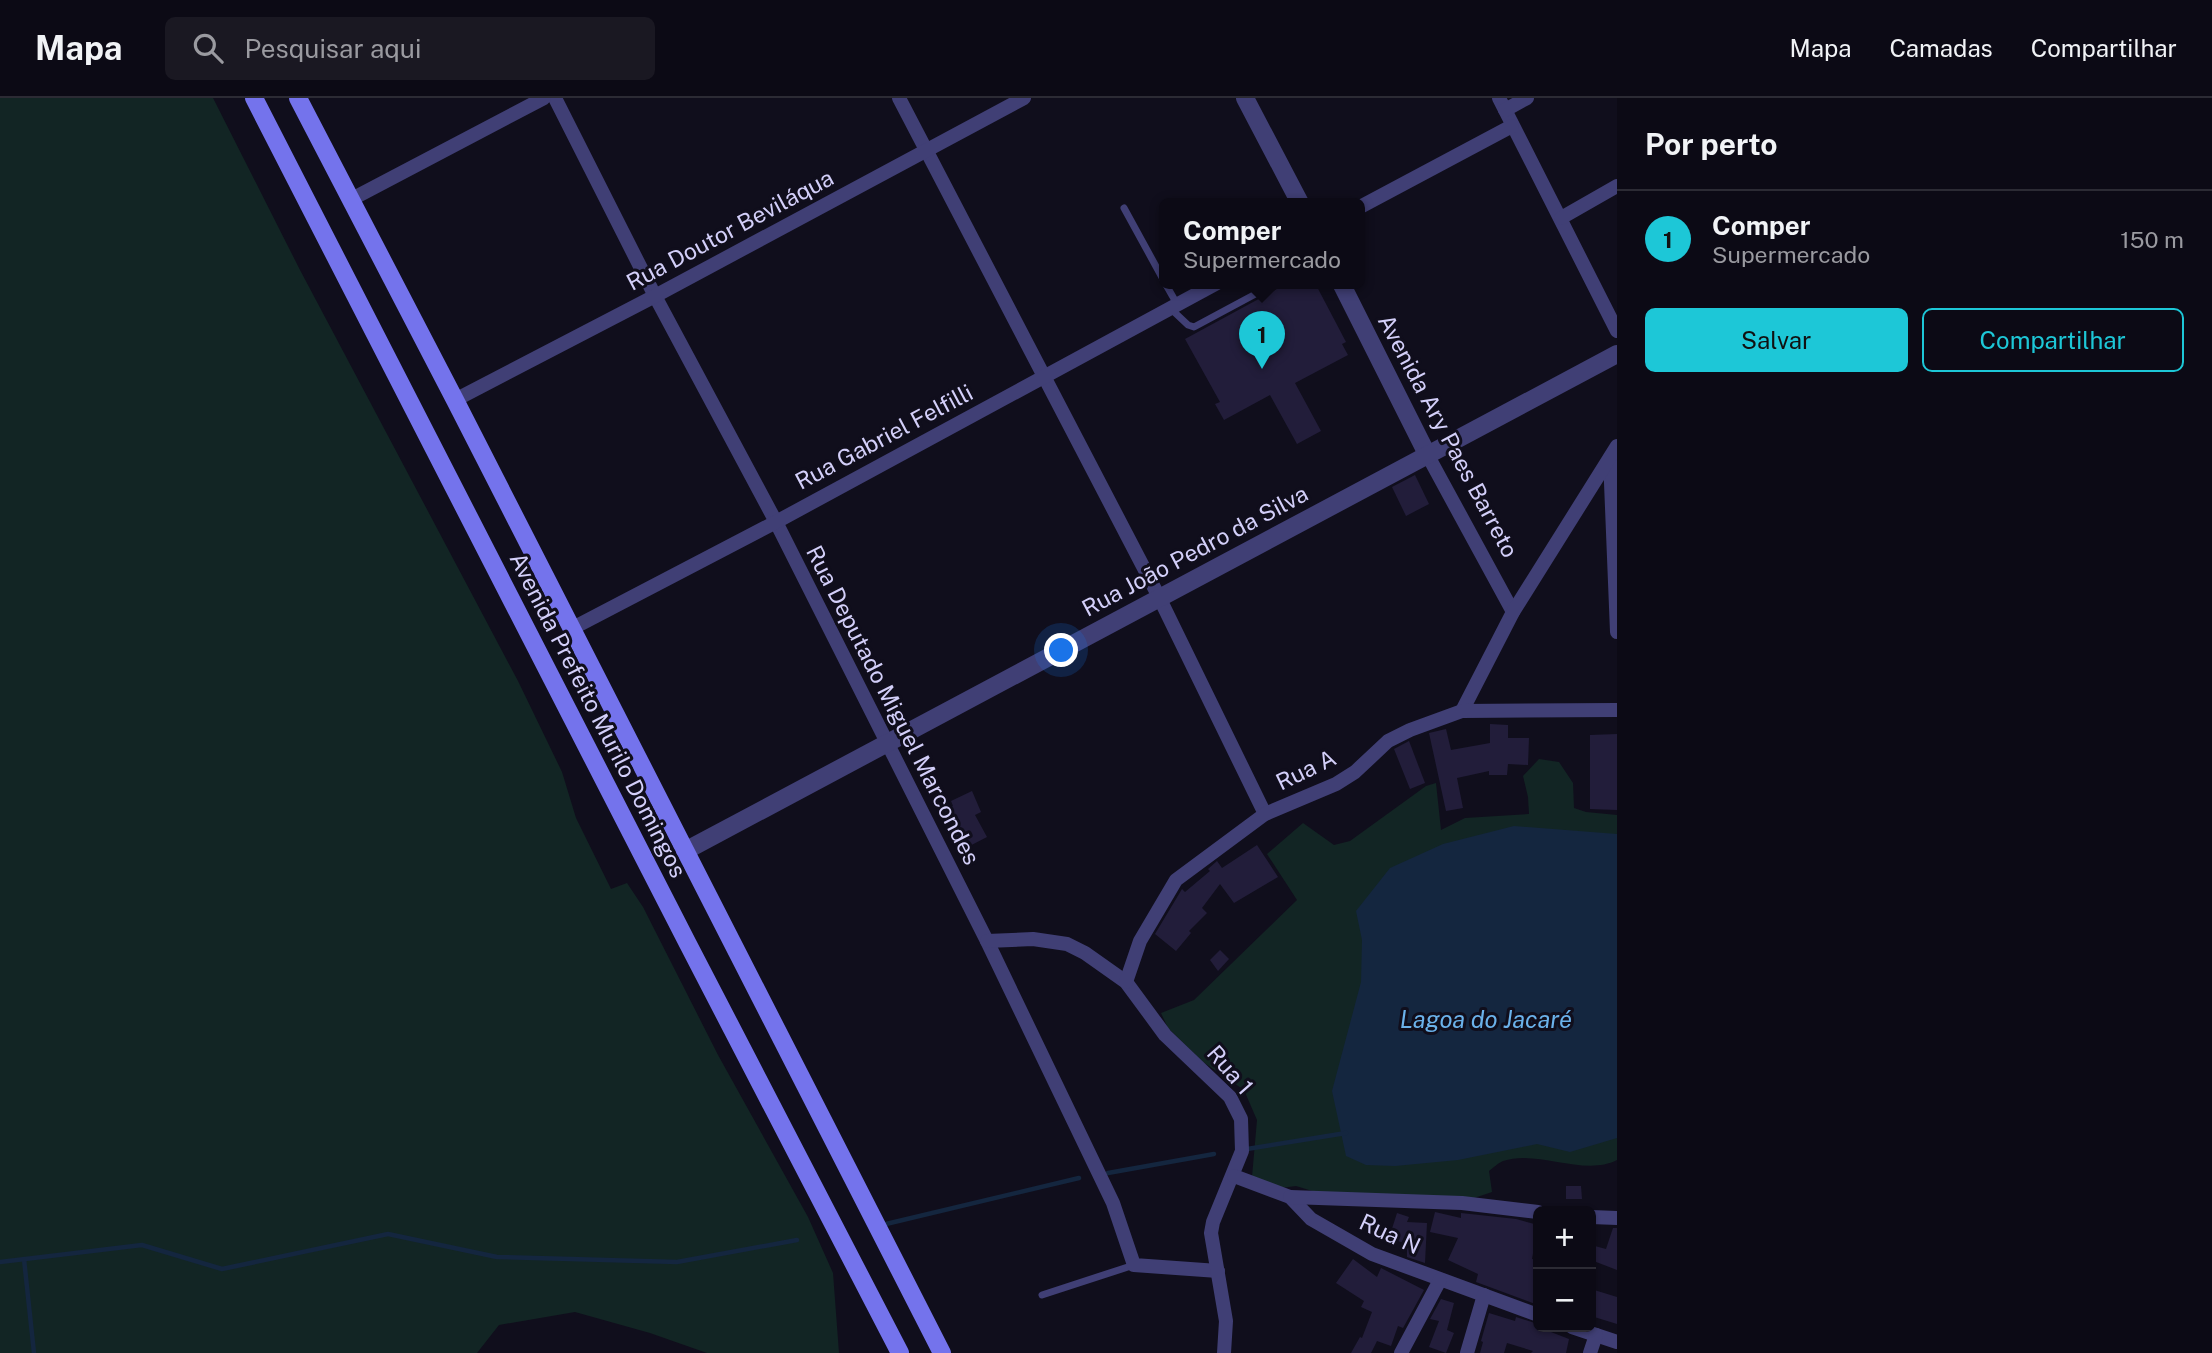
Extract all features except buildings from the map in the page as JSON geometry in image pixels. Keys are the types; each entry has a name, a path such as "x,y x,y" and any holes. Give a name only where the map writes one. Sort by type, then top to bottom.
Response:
{"main road":[{"name":"Avenida Prefeito Murilo Domingos","path":"254,98 900,1353"},
{"name":"Avenida Prefeito Murilo Domingos","path":"298,98 942,1353"}],"street":[{"path":"350,200 544,98"},
{"name":"Rua Deputado Miguel Marcondes","path":"555,98 655,296 776,522 987,941 1113,1203 1134,1265"},
{"path":"898,98 1159,597 1265,814"},
{"name":"Rua Doutor Beviláqua","path":"454,400 655,296 1024,98"},
{"path":"1245,98 1297,198"},
{"path":"1527,98 1502,104 1617,331"},
{"path":"1365,204 1512,126"},
{"path":"1562,218 1617,186"},
{"name":"Rua Gabriel Felfilli","path":"571,629 776,522 1206,289"},
{"name":"Avenida Ary Paes Barreto","path":"1344,289 1427,454 1513,612"},
{"name":"Rua João Pedro da Silva","path":"685,851 1617,354"},
{"path":"1462,711 1513,612 1614,452"},
{"path":"1614,452 1617,632"},
{"name":"Rua A","path":"1126,982 1140,941 1176,880 1265,814 1336,784 1355,772 1388,741 1409,730 1462,711 1617,710"},
{"name":"Rua 1","path":"987,941 1033,939 1067,944 1085,953 1126,982 1165,1035 1230,1097 1241,1119 1242,1151 1213,1222 1212,1233 1226,1321 1224,1353"},
{"name":"Rua N","path":"1234,1176 1290,1197 1311,1219 1372,1254 1533,1313"},
{"path":"1290,1197 1462,1203 1533,1211"},
{"path":"1596,1217 1617,1218"},
{"path":"1134,1265 1218,1271"},
{"path":"1401,1353 1440,1280"},
{"path":"1467,1353 1484,1295"},
{"path":"1587,1332 1617,1342"},
{"path":"1590,1353 1596,1335"}],"lane":[{"path":"1124,208 1159,271"},
{"path":"1168,289 1174,307 1188,325 1194,327 1265,289"},
{"path":"1042,1295 1134,1265"}],"green space":[{"path":"0,98 213,98 300,270 518,681 562,772 576,818 611,889 627,883 643,907 718,1055 808,1217 833,1273 839,1353 707,1353 650,1333 575,1312 499,1325 477,1353 0,1353"},
{"path":"1539,759 1559,762 1573,783 1574,808 1617,815 1617,1160 1590,1166 1531,1158 1503,1161 1489,1171 1492,1192 1474,1198 1322,1194 1296,1186 1272,1189 1252,1177 1257,1120 1244,1090 1203,1062 1168,1028 1161,1013 1194,1000 1297,900 1267,854 1303,823 1334,845 1350,841 1426,786 1436,783 1441,830 1465,818 1529,814 1523,776"}],"water":[{"name":"Lagoa do Jacaré","path":"1514,826 1617,834 1617,1138 1570,1152 1537,1144 1458,1160 1395,1166 1366,1165 1346,1156 1332,1091 1361,982 1362,940 1356,911 1390,868 1443,844"}],"waterway":[{"path":"1247,1149 1346,1133"},
{"path":"1108,1173 1214,1154"},
{"path":"886,1224 1079,1178"},
{"path":"0,1262 142,1245 222,1269 388,1234 497,1257 677,1262 797,1240"},
{"path":"24,1259 34,1353"}],"place":[{"name":"Comper","path":"1262,369"}]}
